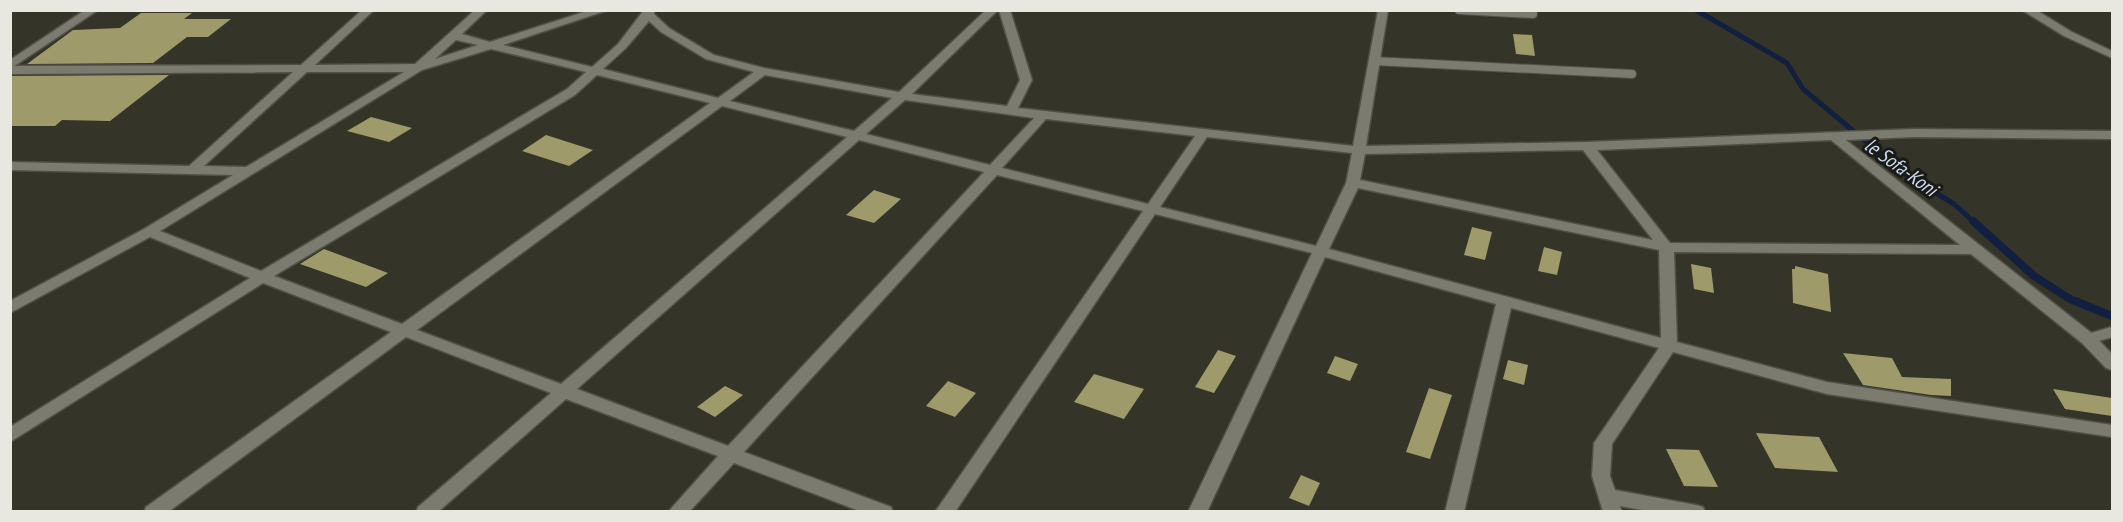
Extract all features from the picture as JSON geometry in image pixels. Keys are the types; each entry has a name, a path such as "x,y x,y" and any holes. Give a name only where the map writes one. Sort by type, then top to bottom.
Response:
{"street":[{"path":"10,68 93,10"},
{"path":"192,170 369,10"},
{"path":"10,308 149,232 418,68 482,10"},
{"path":"10,68 418,68 603,10"},
{"path":"425,512 857,136 993,10"},
{"path":"1004,10 1026,80 1011,110"},
{"path":"1197,512 1353,183 1383,10"},
{"path":"2027,10 2068,34 2112,55"},
{"path":"10,436 262,278 571,92 622,46 649,13 664,30 710,57 729,64 763,71 902,96 1043,115 1357,150 1587,146 1870,134 2112,135"},
{"path":"454,36 1320,251 1827,388 2112,431"},
{"path":"153,512 763,71"},
{"path":"677,512 896,278 1043,115"},
{"path":"944,512 1204,132"},
{"path":"1838,135 1857,157 2088,339 2112,364"},
{"path":"1587,146 1666,247 1669,346 1603,443 1600,476 1610,504 1696,512"},
{"path":"10,166 251,171"},
{"path":"1353,183 1666,247 1975,250"},
{"path":"149,232 262,278 884,512"},
{"path":"1454,512 1505,301"}],"lane":[{"path":"1459,10 1533,14"},
{"path":"1374,61 1632,74"},
{"path":"2088,339 2112,332"}],"building":[{"path":"141,13 192,13 184,19 231,19 208,37 187,37 153,63 27,64 73,30 120,28"},
{"path":"1513,34 1532,35 1535,56 1516,54"},
{"path":"169,75 110,121 62,120 55,126 10,126 10,76"},
{"path":"371,117 412,128 389,142 347,131"},
{"path":"546,135 593,150 569,166 522,151"},
{"path":"874,190 901,199 874,223 846,215"},
{"path":"1472,227 1492,232 1485,260 1464,255"},
{"path":"1544,247 1562,252 1557,275 1538,271"},
{"path":"324,249 388,273 366,287 300,264"},
{"path":"1691,264 1711,268 1714,293 1694,289"},
{"path":"1795,266 1828,274 1831,312 1793,303 1792,269 1795,269"},
{"path":"1218,350 1236,356 1214,393 1195,387"},
{"path":"1843,353 1892,358 1902,377 1951,379 1951,396 1863,385"},
{"path":"1335,356 1358,364 1350,381 1327,373"},
{"path":"1508,360 1528,365 1524,385 1503,379"},
{"path":"1094,374 1144,389 1124,419 1074,402"},
{"path":"948,381 976,393 955,417 926,406"},
{"path":"725,386 743,395 715,417 697,407"},
{"path":"1429,388 1452,395 1430,459 1406,452"},
{"path":"2053,389 2112,398 2112,416 2065,409"},
{"path":"1756,433 1819,437 1838,472 1775,468"},
{"path":"1666,449 1699,450 1718,487 1684,486"},
{"path":"1301,475 1320,483 1309,506 1289,498"}],"waterway":[{"name":"le Sofa-Koni","path":"1696,10 1787,63 1803,89 1905,174 1954,204 1975,223"},
{"name":"le Sofa-Koni","path":"1973,221 2034,276 2070,299 2112,316"}]}
